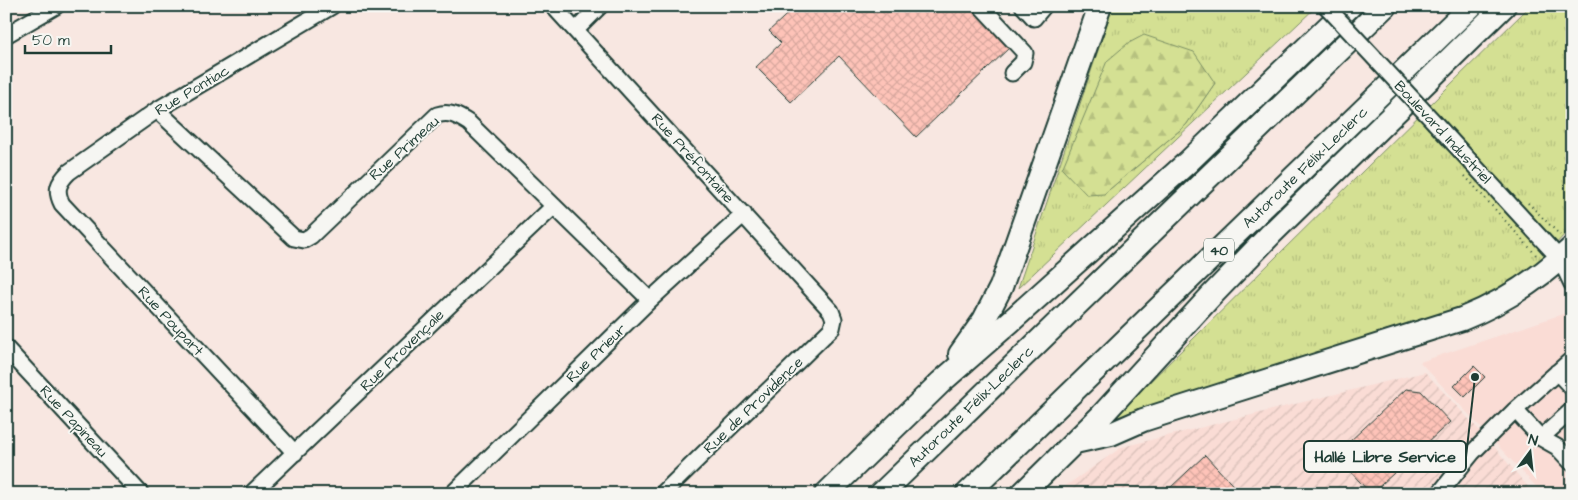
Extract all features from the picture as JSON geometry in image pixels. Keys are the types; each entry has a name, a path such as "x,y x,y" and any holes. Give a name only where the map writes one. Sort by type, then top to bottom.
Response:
{"highway":[{"path":"941,382 984,320 1001,287 1100,6"},
{"path":"826,494 941,382 1162,186 1350,6"},
{"name":"Autoroute Félix-Leclerc","path":"881,494 1385,6"},
{"name":"Autoroute Félix-Leclerc","path":"967,494 1471,6"},
{"path":"1022,494 1076,442 1258,247 1504,6"},
{"path":"1076,442 1111,434 1174,410 1462,319 1500,301 1568,257"}],"street":[{"path":"7,32 56,6"},
{"name":"Rue Pontiac","path":"59,184 69,172 157,110 332,6"},
{"name":"Rue Préfontaine","path":"553,6 744,214 830,311"},
{"path":"576,30 600,6"},
{"path":"981,6 1025,53 1023,62 1012,73"},
{"path":"1023,6 1034,18 1044,6"},
{"name":"Boulevard Industriel","path":"1326,6 1435,123 1568,257 1572,284"},
{"name":"Rue Primeau","path":"157,110 294,238 304,240 311,236 437,115 445,113 457,116 469,123 650,300"},
{"name":"Rue Poupart","path":"59,184 58,196 62,204 295,453"},
{"name":"Rue Provençale","path":"251,494 554,206"},
{"name":"Rue Prieur","path":"452,494 650,300 744,214"},
{"name":"Rue de Providence","path":"662,494 832,328 834,319 830,311"},
{"name":"Rue Papineau","path":"6,348 141,494"},
{"path":"1439,494 1472,453 1514,410 1572,359"},
{"path":"1557,372 1572,388"},
{"path":"1514,410 1541,438 1557,446 1572,463"},
{"path":"1541,438 1572,410"}],"shaded area":[{"path":"1572,311 1572,494 1543,494 1420,362"},
{"path":"1425,372 1491,443 1534,494 1054,494 1122,447"}],"green space":[{"path":"1113,6 1317,6 1018,288","holes":["1215,83 1186,125 1104,194"]},
{"path":"1530,6 1572,6 1572,221 1565,234 1530,272 1462,311 1106,425"},
{"path":"1144,35 1194,52 1215,83 1186,125 1104,194 1087,195 1062,169 1107,61 1127,44"}],"building":[{"path":"796,6 969,6 1010,47 916,137 839,56 791,102 756,67 781,43 769,31"},
{"path":"1474,366 1485,377 1465,397 1454,386"},
{"path":"1406,389 1421,391 1450,422 1371,494 1335,455"},
{"path":"1205,455 1241,494 1176,494 1170,488"}],"place":[{"name":"Hallé Libre Service","path":"1475,377"}]}
